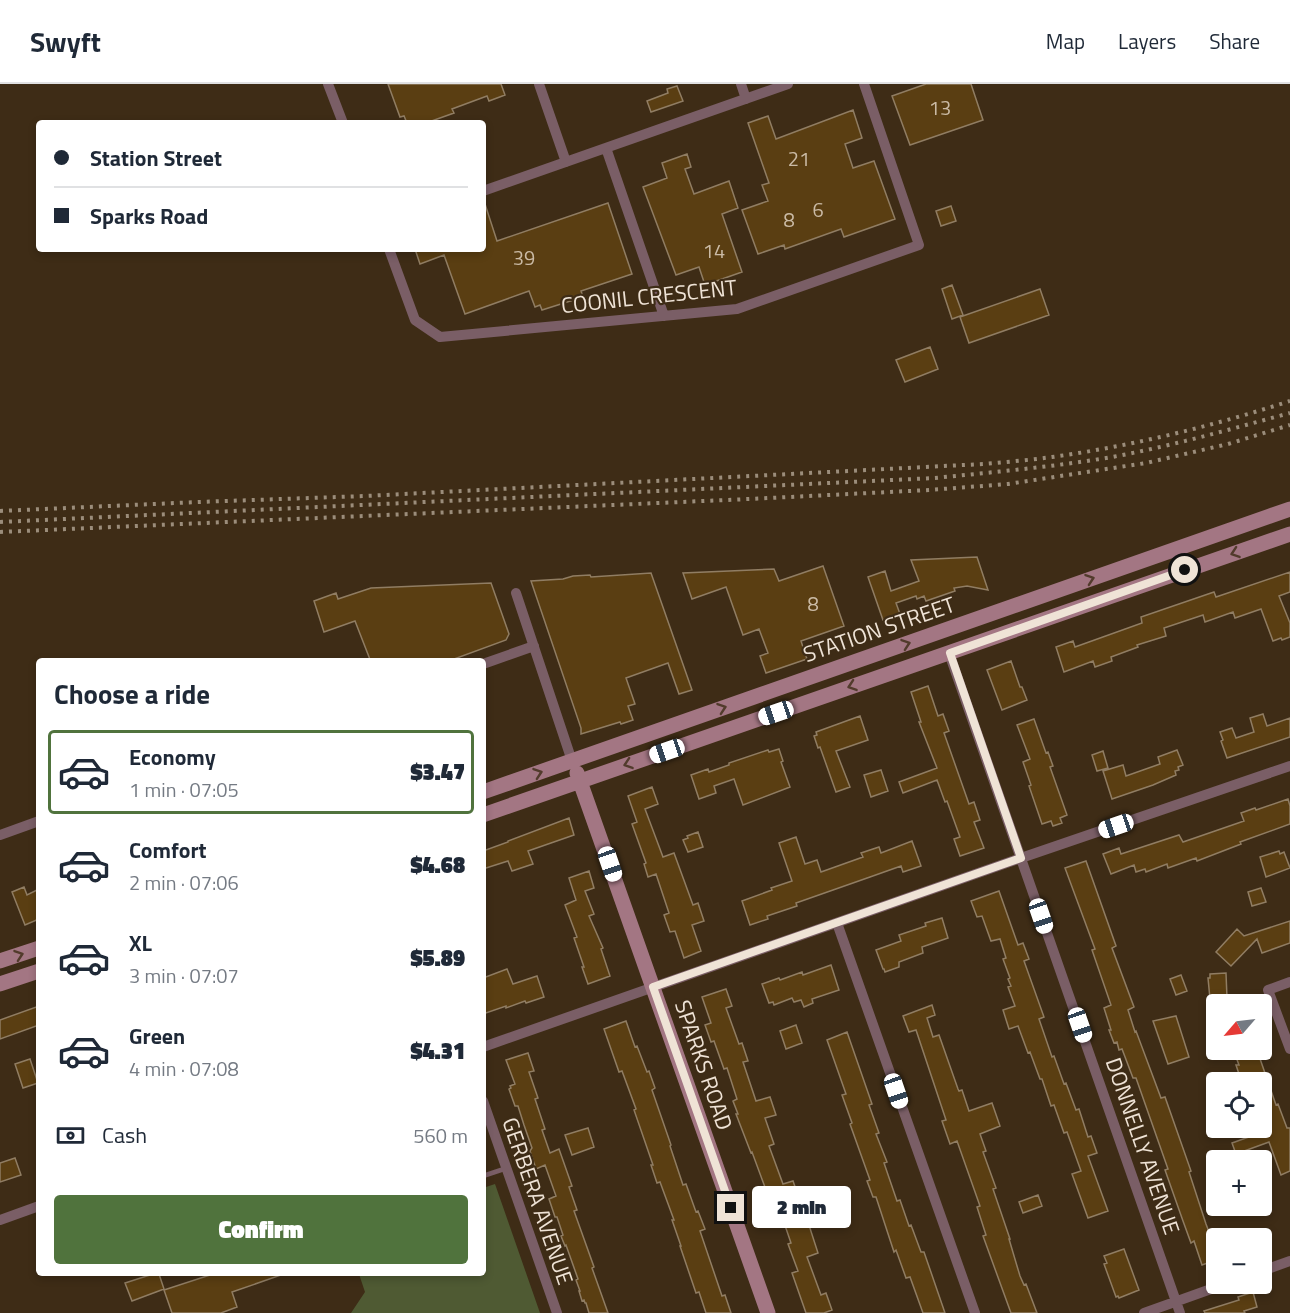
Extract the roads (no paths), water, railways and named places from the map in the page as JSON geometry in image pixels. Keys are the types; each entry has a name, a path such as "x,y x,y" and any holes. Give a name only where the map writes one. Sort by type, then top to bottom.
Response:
{"main road":[{"name":"STATION STREET","path":"486,791 1290,509"},
{"name":"STATION STREET","path":"486,814 1290,534"},
{"name":"SPARKS ROAD","path":"572,761 768,1313"},
{"path":"0,961 36,949"},
{"path":"0,984 36,972"}],"street":[{"path":"328,84 342,120"},
{"path":"539,84 566,162"},
{"path":"741,84 746,99"},
{"path":"486,190 788,84"},
{"name":"COONIL CRESCENT","path":"390,252 416,320 440,337 737,309 919,244 864,84"},
{"path":"606,148 664,316"},
{"name":"SPARKS ROAD","path":"516,593 572,761"},
{"path":"486,663 534,646"},
{"name":"DONNELLY AVENUE","path":"950,653 1180,1313"},
{"path":"486,1046 1290,766"},
{"path":"0,835 36,822"},
{"path":"837,922 975,1313"},
{"path":"1290,982 1268,990 1290,1049"},
{"name":"GERBERA AVENUE","path":"486,1109 557,1313"},
{"path":"0,1220 36,1207"},
{"path":"1272,1267 1290,1261"},
{"path":"1144,1313 1206,1291"}],"lane":[{"path":"486,1175 507,1168"}],"railway":[{"path":"0,511 365,496 983,464 1052,457 1142,441 1232,419 1290,401"},
{"path":"0,522 935,478 1046,466 1134,453 1290,413"},
{"path":"0,532 749,499 1008,484 1146,463 1228,444 1290,425"}]}
